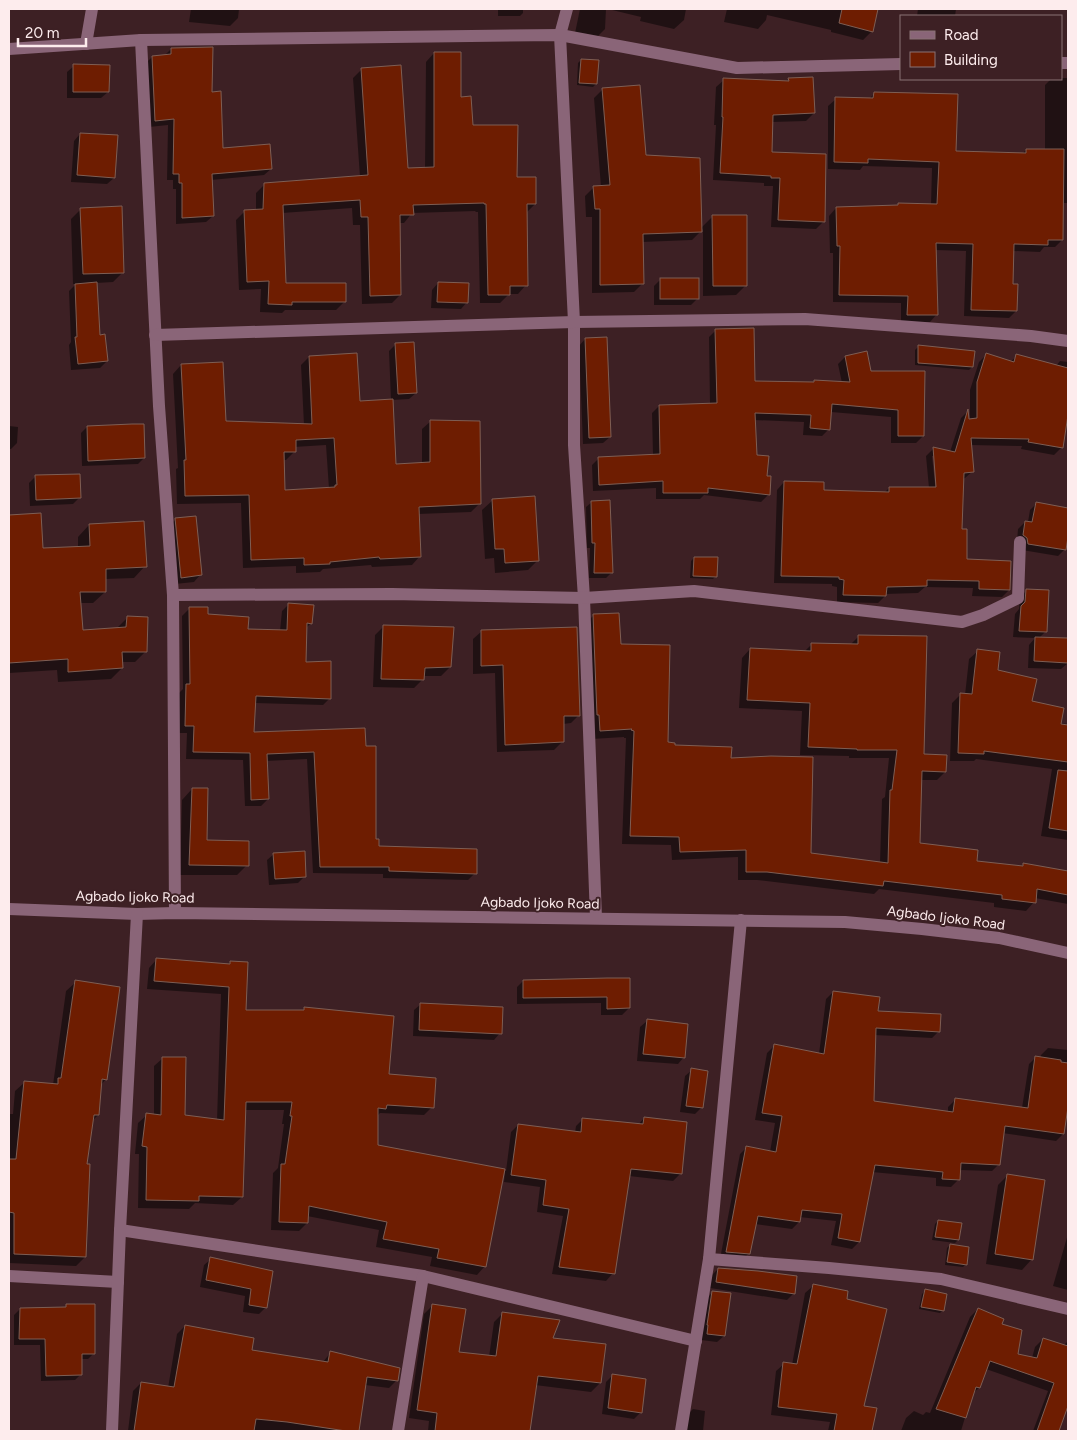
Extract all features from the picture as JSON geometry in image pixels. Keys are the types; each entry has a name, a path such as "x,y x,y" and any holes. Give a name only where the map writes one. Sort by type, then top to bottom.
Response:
{"street":[{"path":"86,44 92,9"},
{"path":"567,9 560,35 574,322 574,445 584,598 596,918"},
{"path":"9,49 142,40 560,35 737,68 900,64"},
{"path":"142,40 155,335 173,595 175,913"},
{"path":"155,335 574,322 806,318 1021,335 1068,341"},
{"path":"173,595 392,594 584,598 694,591 962,622 983,615 1018,598 1020,542"},
{"name":"Agbado Ijoko Road","path":"9,909 137,914 845,922 999,938 1068,952"},
{"path":"112,1431 120,1230 137,914"},
{"path":"681,1431 709,1259 741,920"},
{"path":"120,1230 423,1276 696,1341"},
{"path":"709,1259 941,1279 1068,1309"},
{"path":"9,1276 118,1282"},
{"path":"398,1431 423,1276"}],"building":[{"path":"842,9 878,9 873,32 839,23"},
{"path":"213,47 212,92 221,91 223,148 270,144 272,169 212,174 214,216 182,218 182,183 179,183 179,174 173,174 174,119 155,121 152,56 171,54 171,48"},
{"path":"434,52 461,52 461,97 471,96 473,125 518,125 517,177 536,177 536,204 527,204 528,286 510,286 510,295 488,295 486,204 484,203 413,205 414,215 400,215 401,295 370,296 368,217 361,217 360,200 283,205 286,283 346,283 346,302 292,302 292,305 268,304 269,281 247,282 244,210 263,209 264,183 368,175 361,68 401,65 408,168 434,167"},
{"path":"581,59 599,60 597,84 579,83"},
{"path":"73,64 110,65 109,92 73,92"},
{"path":"813,77 815,113 773,115 772,152 826,154 825,222 778,220 780,178 720,173 723,78 789,81 788,78"},
{"path":"640,85 646,155 700,158 702,232 643,234 644,284 600,285 600,209 595,209 593,186 610,185 602,88"},
{"path":"874,92 958,94 956,151 1026,153 1026,149 1064,149 1063,240 1048,240 1048,245 1014,244 1013,284 1018,284 1017,311 971,310 973,244 936,243 938,315 907,315 908,296 839,295 840,246 837,246 836,207 898,205 898,203 937,204 939,162 868,159 868,163 834,162 835,97 873,98"},
{"path":"80,133 118,135 115,178 77,175"},
{"path":"122,206 124,273 83,274 80,208"},
{"path":"712,215 747,215 747,286 713,286"},
{"path":"660,278 699,278 699,299 660,299"},
{"path":"97,282 100,335 105,334 108,361 78,364 75,337 77,337 75,284"},
{"path":"438,282 469,283 468,303 437,302"},
{"path":"754,328 755,381 814,382 814,380 850,382 845,356 867,351 871,371 925,371 924,436 898,436 898,410 832,404 830,430 810,428 811,415 755,413 757,455 769,456 767,476 771,476 770,495 708,488 708,493 663,493 663,481 599,485 598,457 660,454 659,405 717,403 715,329"},
{"path":"607,337 611,437 589,438 585,338"},
{"path":"414,342 417,393 398,394 395,343"},
{"path":"918,345 975,351 973,367 918,363"},
{"path":"357,353 360,401 393,399 396,464 430,462 430,420 480,421 481,504 419,507 421,557 380,559 379,557 330,562 330,564 304,565 304,558 251,560 249,495 185,496 184,460 186,460 181,364 223,362 226,421 312,424 309,356","holes":["334,438 337,485 335,487 285,490 284,452 296,452 296,440"]},
{"path":"986,353 1014,362 1016,354 1068,368 1068,415 1063,448 1028,442 1029,439 971,438 974,472 964,473 962,529 967,529 967,559 1011,561 1010,590 979,589 979,581 927,580 927,586 887,587 886,596 843,595 844,580 839,579 839,577 781,576 784,481 824,482 824,490 889,492 889,487 936,487 933,447 955,452 968,409 969,419 977,418 977,382"},
{"path":"144,424 145,458 88,461 87,426"},
{"path":"80,474 81,498 36,500 35,475"},
{"path":"535,496 539,561 505,563 504,549 495,549 492,499"},
{"path":"610,500 613,573 594,573 595,543 592,543 591,501"},
{"path":"1036,502 1068,508 1066,550 1028,544 1027,538 1023,535 1025,521 1032,522"},
{"path":"41,513 43,548 90,546 89,524 144,521 147,567 106,569 106,592 80,592 83,630 126,627 127,616 148,617 147,652 122,652 123,668 68,672 68,659 9,663 9,515"},
{"path":"196,516 202,575 181,578 175,518"},
{"path":"694,557 718,557 717,577 693,576"},
{"path":"1026,589 1049,590 1047,632 1019,631 1021,606 1025,602"},
{"path":"288,603 314,605 312,624 307,623 306,662 331,661 331,699 256,696 254,732 365,728 366,746 376,746 376,839 379,839 379,846 477,849 477,874 389,871 389,867 320,867 314,752 267,754 269,799 251,800 250,753 193,752 194,726 185,726 186,684 190,684 189,607 208,607 208,614 249,617 248,629 287,630"},
{"path":"619,613 621,644 670,645 668,742 675,743 675,745 732,747 731,758 771,756 813,757 811,853 888,863 890,790 892,790 897,750 808,747 810,703 747,700 750,648 811,651 811,643 858,644 858,635 927,636 924,754 947,755 946,772 922,771 920,843 978,850 977,861 1023,866 1023,863 1068,871 1068,895 1037,889 1036,903 1002,899 1002,895 884,881 883,886 767,872 746,872 746,850 680,852 679,837 630,836 634,731 632,729 600,731 599,715 597,715 593,614"},
{"path":"383,625 454,627 451,667 425,668 424,680 381,679"},
{"path":"577,627 580,716 564,716 564,742 505,745 503,665 481,666 481,630"},
{"path":"1035,637 1068,638 1068,663 1034,661"},
{"path":"977,649 1000,652 998,670 1037,679 1032,701 1064,708 1061,724 1068,725 1068,762 984,751 984,754 958,753 960,693 972,694"},
{"path":"1058,770 1068,771 1068,831 1049,828"},
{"path":"192,788 208,788 207,840 249,841 249,866 189,865"},
{"path":"305,851 306,877 275,879 273,853"},
{"path":"156,958 230,964 230,961 248,962 246,1010 304,1010 304,1007 394,1016 389,1074 436,1078 434,1108 387,1105 386,1109 378,1108 378,1145 505,1169 486,1267 437,1258 439,1249 383,1239 387,1222 309,1206 308,1223 279,1222 281,1164 285,1164 292,1116 290,1116 292,1102 246,1102 243,1197 199,1196 199,1201 146,1200 147,1147 142,1146 146,1113 161,1115 162,1057 186,1057 185,1115 224,1120 229,987 154,981"},
{"path":"630,978 630,1008 607,1009 607,997 523,998 523,980"},
{"path":"75,980 120,987 107,1080 102,1079 99,1115 94,1115 87,1164 90,1164 86,1257 14,1254 14,1213 9,1212 9,1159 16,1159 24,1081 58,1084 58,1078 61,1078"},
{"path":"833,991 880,997 878,1011 941,1014 940,1032 876,1028 874,1101 953,1112 955,1098 1028,1108 1035,1056 1061,1060 1061,1062 1068,1063 1068,1107 1064,1134 1005,1126 1000,1165 961,1163 960,1180 942,1179 943,1172 875,1165 860,1242 838,1238 842,1214 802,1210 800,1222 758,1216 750,1254 726,1252 746,1146 776,1152 782,1116 762,1113 774,1044 824,1054"},
{"path":"420,1003 503,1007 502,1034 419,1030"},
{"path":"647,1019 688,1024 685,1058 643,1054"},
{"path":"691,1068 708,1071 703,1108 686,1106"},
{"path":"644,1117 687,1122 682,1174 631,1169 615,1274 559,1267 569,1209 543,1205 546,1180 511,1175 518,1124 581,1132 582,1118 643,1124"},
{"path":"1007,1174 1045,1180 1033,1260 995,1254"},
{"path":"938,1220 962,1223 959,1240 935,1237"},
{"path":"950,1244 969,1247 967,1265 947,1262"},
{"path":"210,1257 273,1271 267,1308 249,1305 251,1289 206,1280"},
{"path":"718,1268 797,1276 795,1294 716,1282"},
{"path":"813,1284 848,1291 847,1299 887,1309 864,1406 877,1408 872,1431 834,1431 837,1414 778,1407 783,1362 797,1364"},
{"path":"925,1289 947,1294 944,1311 921,1307"},
{"path":"712,1291 731,1293 725,1336 707,1334"},
{"path":"66,1304 95,1304 95,1354 82,1354 82,1375 46,1376 45,1339 19,1339 20,1308 66,1307"},
{"path":"432,1304 466,1309 459,1352 496,1356 502,1312 560,1320 553,1338 606,1344 601,1383 538,1376 530,1431 435,1431 437,1413 417,1410"},
{"path":"978,1308 1004,1319 1002,1324 1022,1330 1018,1354 1037,1358 1043,1338 1068,1346 1068,1406 1059,1431 1037,1431 1054,1383 990,1361 980,1388 976,1387 966,1418 936,1409"},
{"path":"185,1325 254,1338 252,1350 328,1362 330,1351 400,1368 398,1381 367,1377 359,1431 346,1431 256,1419 254,1431 134,1431 141,1382 174,1387"},
{"path":"612,1374 646,1379 642,1413 608,1408"}]}
